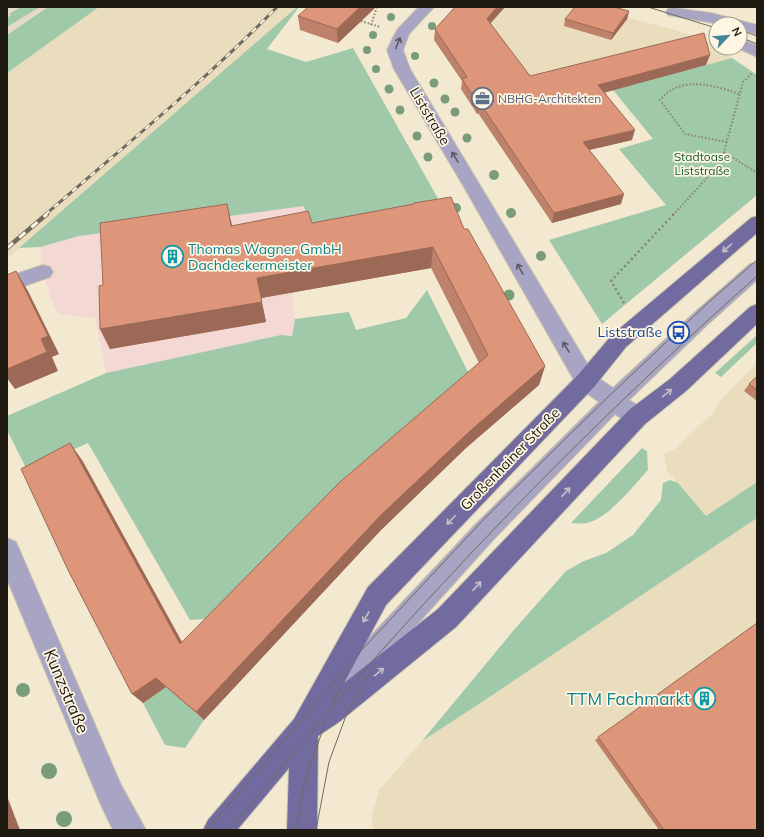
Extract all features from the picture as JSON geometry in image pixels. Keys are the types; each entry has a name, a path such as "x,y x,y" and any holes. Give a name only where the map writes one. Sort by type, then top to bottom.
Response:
{"main road":[{"name":"Großenhainer Straße","path":"218,830 304,729 377,596 586,381 619,341 757,223"},
{"name":"Großenhainer Straße","path":"304,729 328,712 447,618 637,417 678,385 757,312"},
{"path":"302,830 304,729"}],"street":[{"name":"Liststraße","path":"427,7 402,33 395,50 402,69 473,187 586,381 637,417"},
{"path":"708,17 667,10 708,26"},
{"path":"748,47 757,52"},
{"name":"Großenhainer Straße","path":"304,729 440,578 516,498 613,400 682,335 757,269"},
{"path":"7,285 43,272"},
{"name":"Kunzstraße","path":"7,550 111,795 126,824 131,830"}],"path":[{"path":"371,25 377,7"},
{"path":"624,304 611,282 718,166 727,142 743,82 757,69"},
{"path":"727,142 685,134 660,100 666,92 692,83 713,85 740,94"},
{"path":"724,152 757,173"}],"shaded area":[{"path":"7,7 48,7 7,35"},
{"path":"99,7 297,7 7,259 7,73"},
{"path":"504,7 591,7 692,35 708,42 708,56 729,56 732,58 544,108 485,23"},
{"path":"304,206 311,232 278,239 292,292 295,319 292,336 281,335 106,373 95,318 58,314 50,297 43,272 40,247 79,236"},
{"path":"757,363 757,482 706,516 667,471 664,454 676,448 714,412 720,401"},
{"path":"757,518 757,830 373,830 372,816 379,790 422,741"}],"green space":[{"path":"21,7 40,7 7,27 7,18 11,15 9,14"},
{"path":"48,7 99,7 7,73 7,35"},
{"path":"297,7 299,7 267,49 306,62 353,48 449,218 311,232 304,206 79,236 40,247 19,248"},
{"name":"Stadtoase Liststraße","path":"732,58 757,75 757,195 602,324 549,240 666,205 619,149 653,139 613,90"},
{"path":"427,290 468,372 327,497 205,619 190,620 88,443 27,470 7,430 7,416 106,373 281,335 292,336 295,319 349,312 356,330 406,318"},
{"path":"757,335 757,343 721,377 715,373"},
{"path":"642,448 647,451 648,470 612,509 604,515 587,523 571,523"},
{"path":"670,480 678,483 706,516 757,482 757,518 422,741 513,631 566,571 584,561 606,553 633,535 661,500 663,483"},
{"path":"166,687 204,720 185,748 165,745 143,703"}],"building":[{"path":"308,7 360,7 337,29 298,16"},
{"path":"455,7 497,7 487,19 530,76 704,33 708,48 708,56 598,85 635,130 583,142 624,194 554,213 480,103 478,103 462,79 467,77 435,29"},
{"path":"575,7 614,7 629,11 613,33 565,19"},
{"path":"451,197 464,229 468,229 545,366 470,431 381,515 196,712 156,678 132,694 68,570 21,469 70,443 180,644 340,482 488,355 433,247 257,278 262,302 100,329 99,286 103,285 100,223 227,204 231,226 308,211 312,223"},
{"path":"16,271 48,336 41,339 47,352 7,369 7,275"},
{"path":"757,376 757,390 749,384"},
{"name":"TTM Fachmarkt","path":"757,623 757,830 664,830 598,737"}],"tram line":[{"path":"648,7 708,26"},
{"path":"748,33 757,36"},
{"path":"748,40 757,44"},
{"path":"207,830 358,654 486,517 608,397 710,301 757,260"},
{"path":"229,830 384,648 473,551 565,457 659,365 757,276"},
{"path":"316,830 329,762 347,713 375,664"},
{"path":"331,706 346,674"},
{"path":"296,830 303,788 326,720"}],"railway":[{"path":"45,215 193,87 277,7"},
{"path":"7,248 47,214"}],"place":[{"name":"NBHG-Architekten","path":"483,98"},
{"name":"Thomas Wagner GmbH Dachdeckermeister","path":"173,257"},
{"name":"Liststraße","path":"678,332"},
{"name":"TTM Fachmarkt","path":"705,698"}]}
